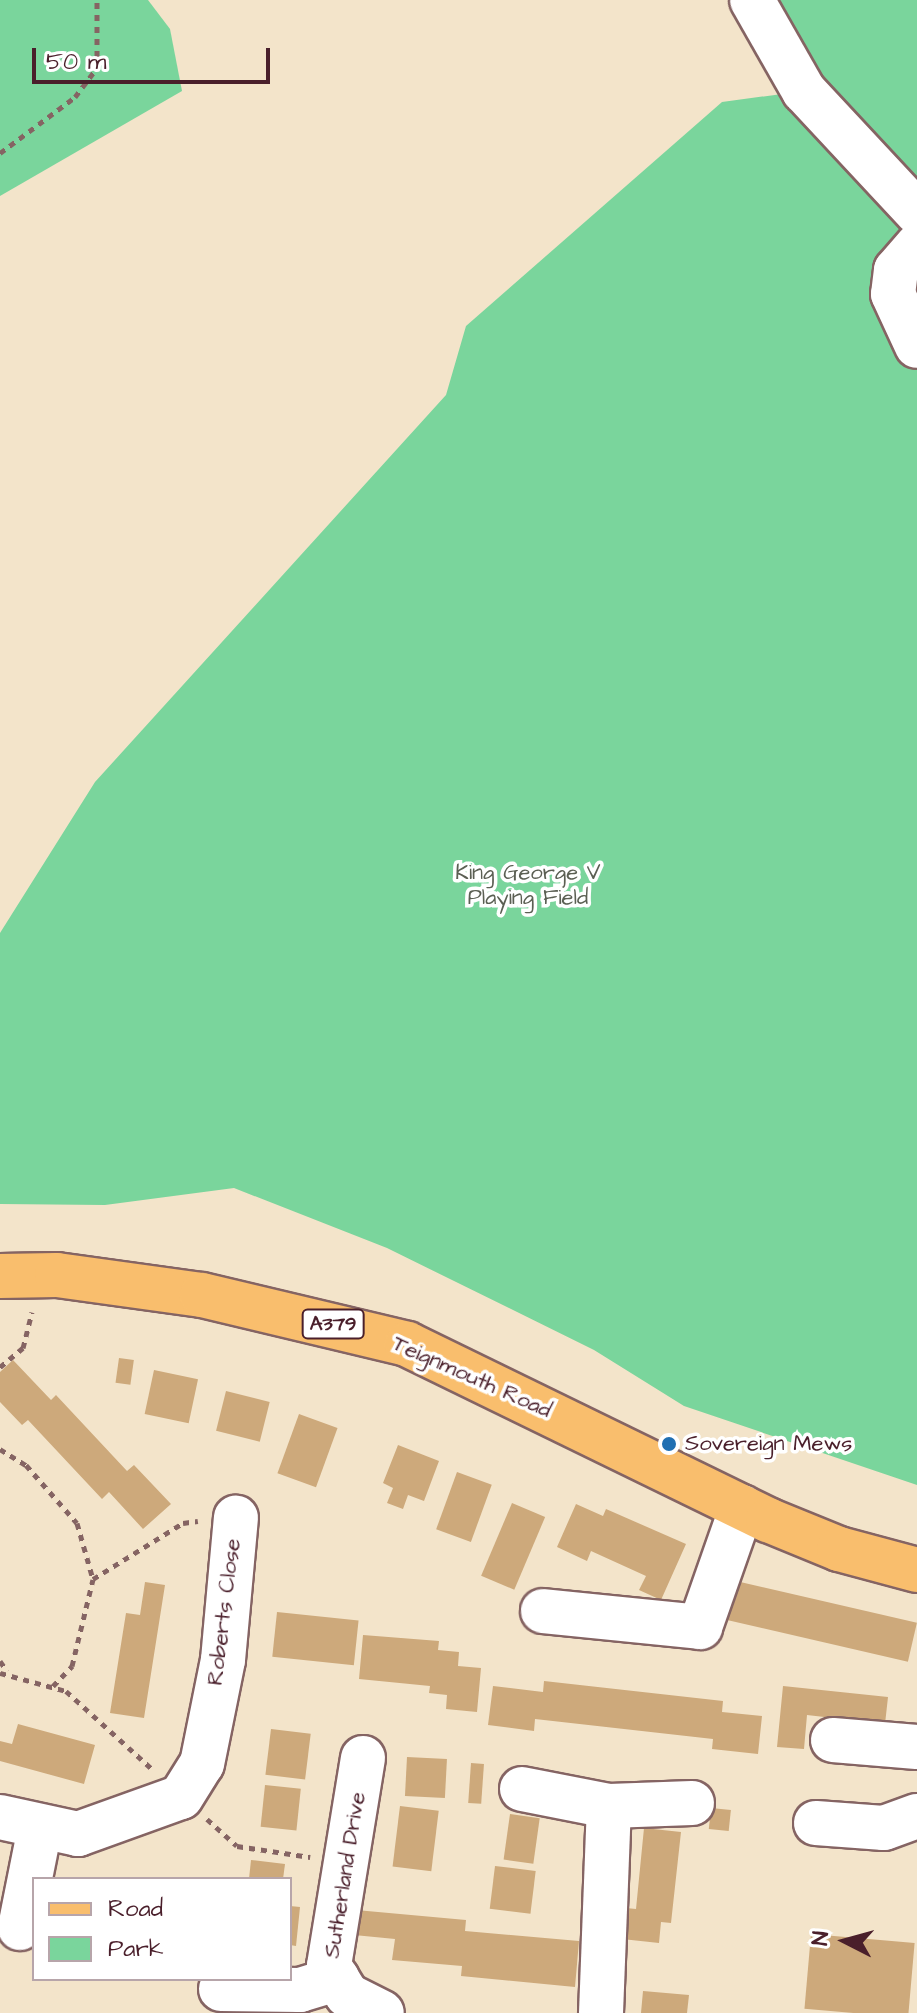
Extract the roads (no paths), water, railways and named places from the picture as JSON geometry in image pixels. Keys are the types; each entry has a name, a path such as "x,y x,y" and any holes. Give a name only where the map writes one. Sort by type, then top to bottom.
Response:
{"main road":[{"name":"Teignmouth Road","path":"0,1276 57,1275 202,1295 407,1344 742,1507 839,1549 917,1570"}],"street":[{"path":"752,0 804,91 917,212"},
{"path":"917,246 896,270 893,294 917,346"},
{"path":"543,1611 700,1627 742,1507"},
{"name":"Roberts Close","path":"20,1822 78,1834 181,1797 202,1764 223,1660 236,1518"},
{"path":"833,1740 917,1747"},
{"name":"Sutherland Drive","path":"363,1758 329,1966 347,1995 382,2013"},
{"path":"522,1789 609,1806 692,1803"},
{"path":"601,2013 609,1806"},
{"path":"816,1823 884,1828 917,1816"},
{"path":"20,1822 20,1928"},
{"path":"221,1989 300,1990 337,1979"}],"place":[{"name":"Sovereign Mews","path":"669,1444"}],"park label":[{"name":"King George V Playing Field","path":"528,884"}]}
